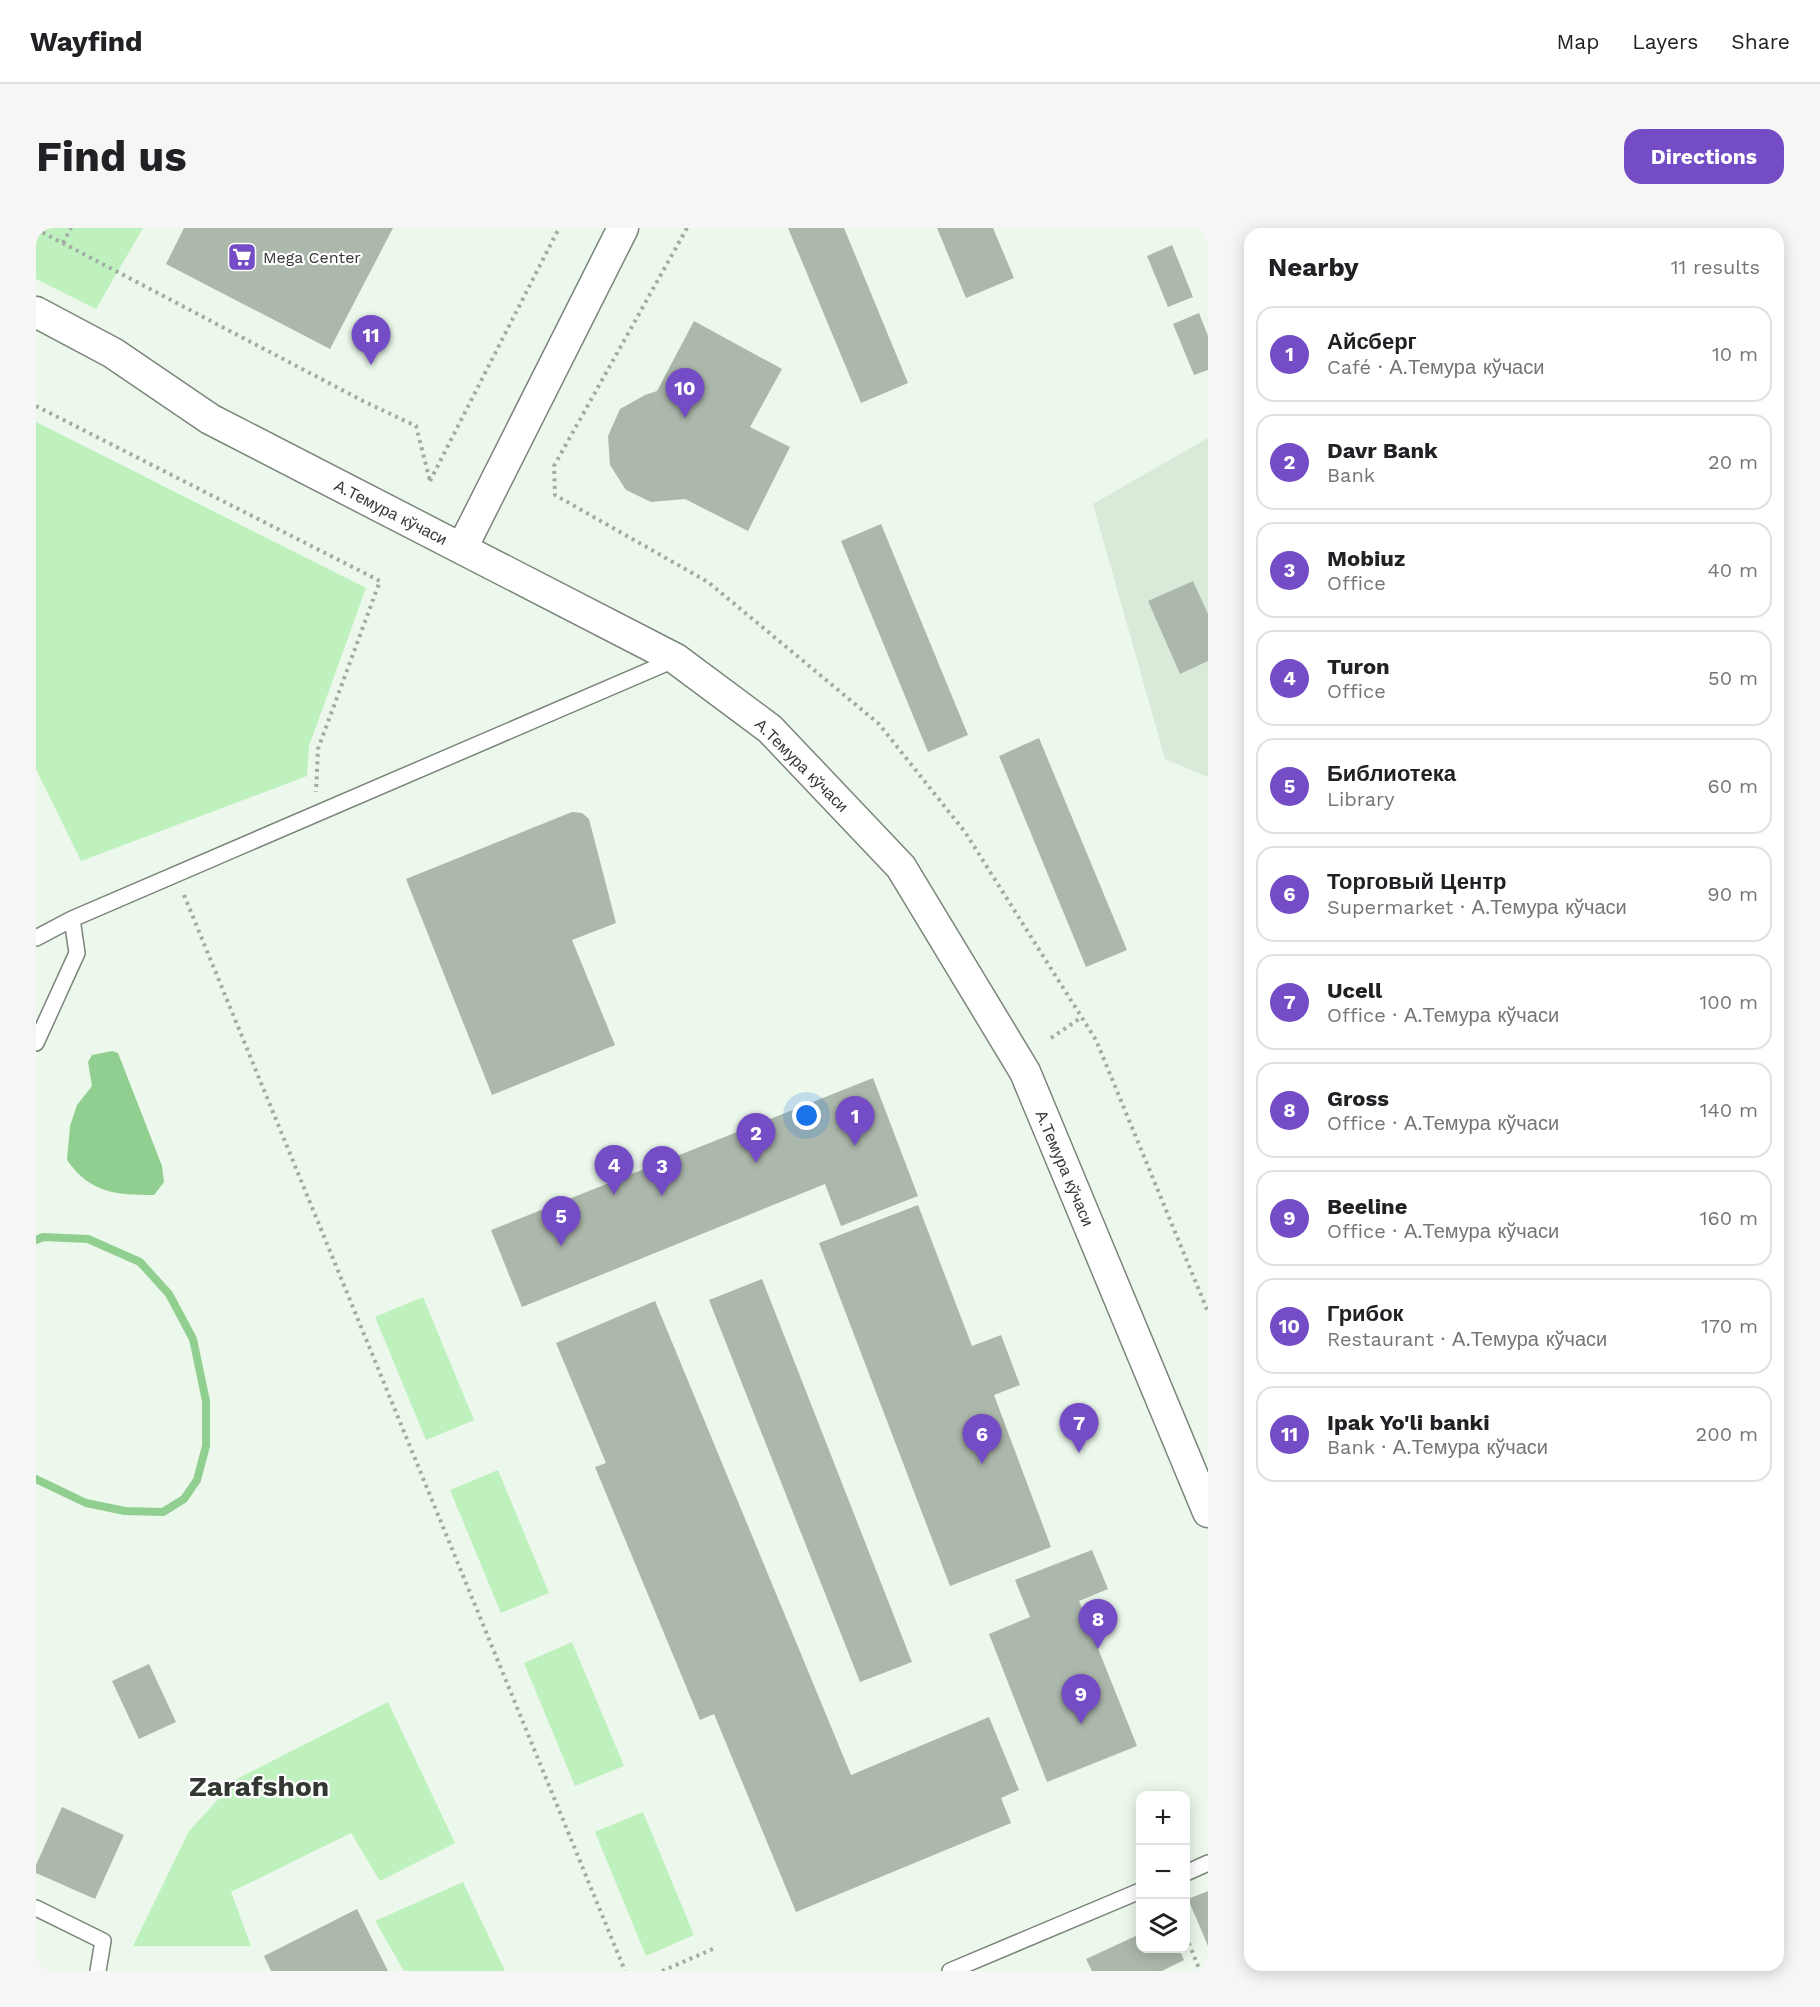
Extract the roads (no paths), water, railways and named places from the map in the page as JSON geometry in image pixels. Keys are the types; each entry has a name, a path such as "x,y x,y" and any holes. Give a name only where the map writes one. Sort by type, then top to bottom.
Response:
{"street":[{"path":"462,548 623,228"},
{"name":"А.Темура кўчаси","path":"36,312 113,353 210,419 676,659 770,729 901,867 1025,1072 1208,1512"}],"lane":[{"path":"36,938 72,920 676,659"},
{"path":"36,1043 77,953 72,920"},
{"path":"1190,1871 1208,1863"},
{"path":"950,1971 1136,1893"},
{"path":"36,1908 103,1941 98,1971"}],"waterway":[{"path":"36,1240 43,1237 88,1239 140,1262 169,1294 193,1339 206,1401 206,1446 197,1480 184,1499 163,1512 125,1511 86,1503 36,1479"}],"place":[{"name":"Mega Center","path":"242,257"},
{"name":"Ipak Yo'li banki","path":"371,365"},
{"name":"Грибок","path":"685,418"},
{"name":"Айсберг","path":"855,1146"},
{"name":"Davr Bank","path":"756,1163"},
{"name":"Turon","path":"614,1195"},
{"name":"Mobiuz","path":"662,1196"},
{"name":"Библиотека","path":"561,1246"},
{"name":"Ucell","path":"1079,1453"},
{"name":"Торговый Центр","path":"982,1464"},
{"name":"Gross","path":"1098,1649"},
{"name":"Beeline","path":"1081,1724"}],"district":[{"name":"Zarafshon","path":"259,1786"}]}
